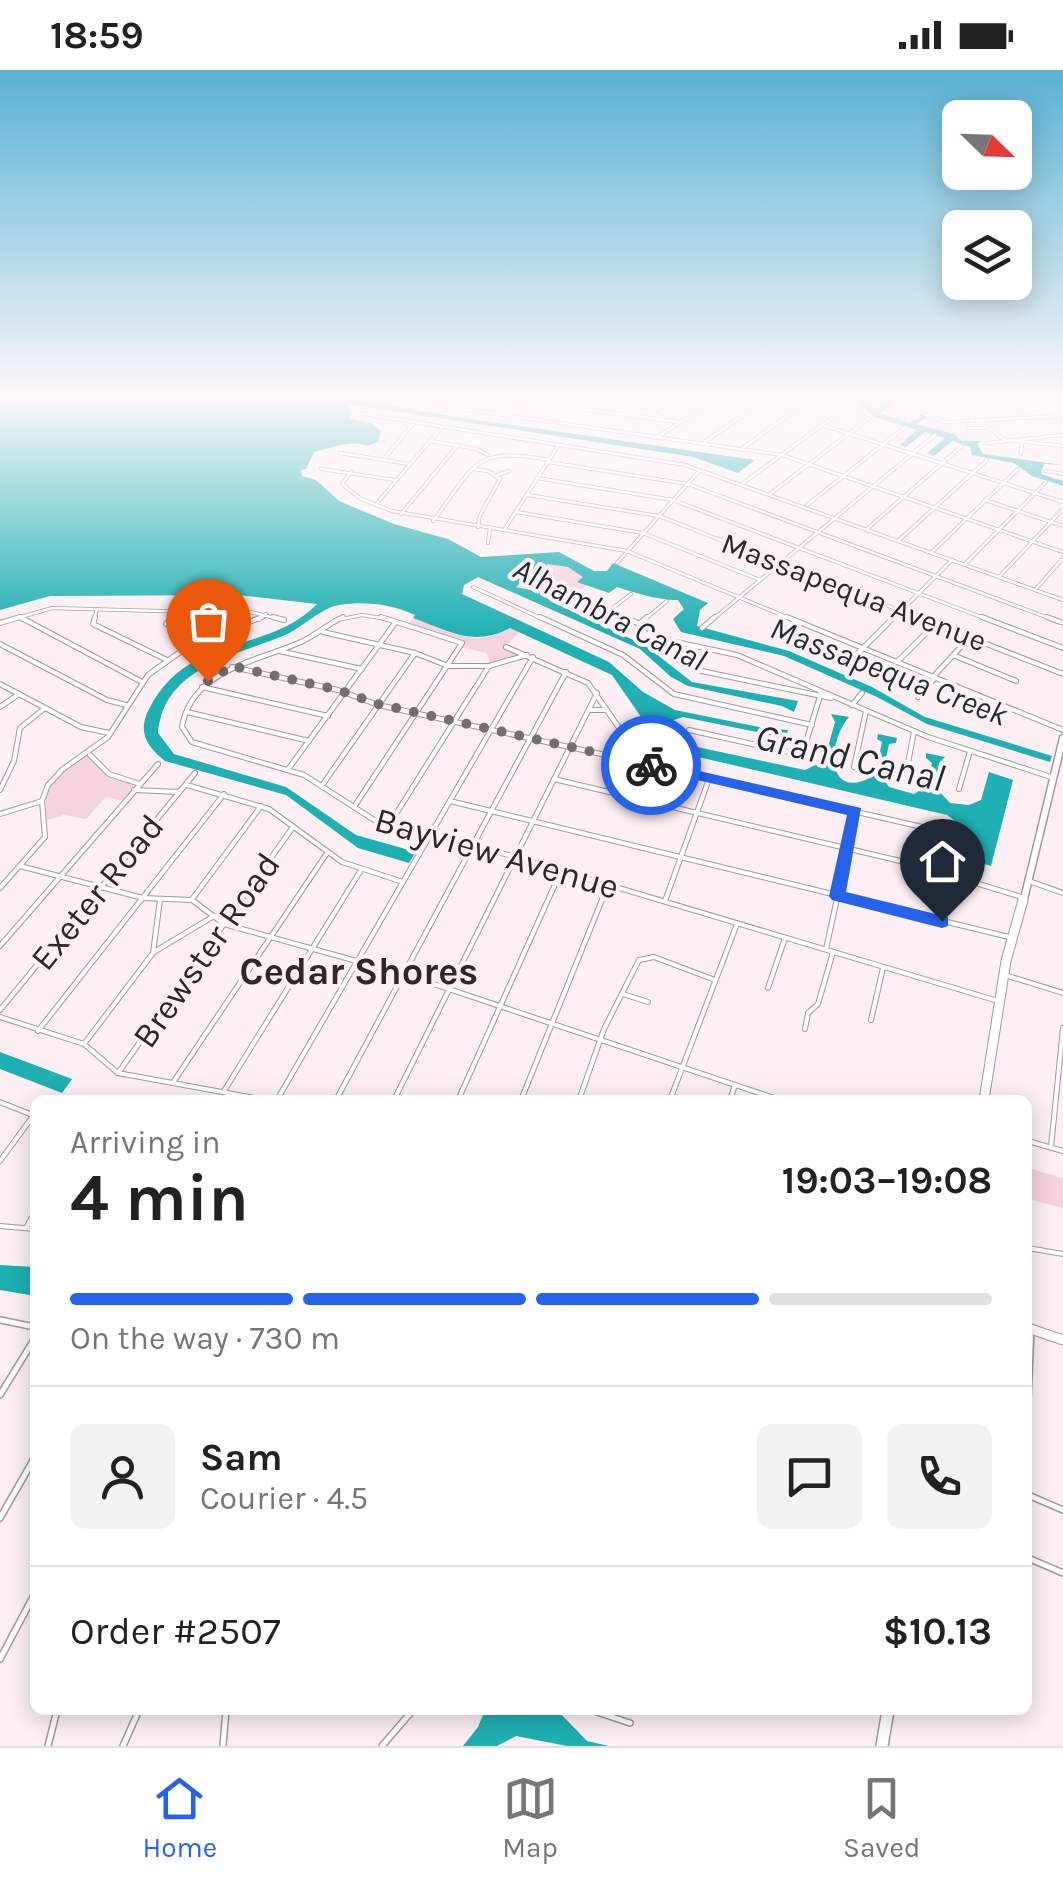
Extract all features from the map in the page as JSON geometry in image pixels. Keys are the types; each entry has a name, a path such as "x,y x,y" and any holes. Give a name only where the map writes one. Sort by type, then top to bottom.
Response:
{"main road":[{"path":"985,1095 1004,975 1063,734"},
{"path":"1032,1330 1063,1340"},
{"path":"882,1746 885,1715"}],"street":[{"path":"348,478 343,487 375,505 402,514 627,551 1063,734"},
{"path":"388,478 398,480"},
{"path":"402,514 431,478"},
{"path":"433,521 465,478"},
{"path":"478,527 480,516 500,485 498,478"},
{"path":"504,530 538,478"},
{"path":"539,478 673,500 1063,648"},
{"path":"653,478 688,484 1063,623"},
{"path":"617,563 694,478"},
{"path":"725,478 1063,600"},
{"path":"742,484 750,478"},
{"path":"770,494 791,478"},
{"path":"805,507 841,478"},
{"path":"850,478 1063,552"},
{"path":"702,628 882,478"},
{"path":"866,529 925,478"},
{"path":"898,541 966,478"},
{"path":"988,478 1063,502"},
{"path":"931,552 1008,478"},
{"path":"375,505 398,480"},
{"path":"965,565 1046,482"},
{"name":"Massapequa Avenue","path":"527,495 659,516 1063,674"},
{"path":"985,500 1063,526"},
{"path":"999,577 1063,509"},
{"path":"516,512 643,534 760,580"},
{"path":"488,543 490,528"},
{"path":"1034,590 1063,558"},
{"path":"855,656 952,560"},
{"path":"548,584 672,641 738,656 821,694"},
{"path":"472,587 623,654 674,694 812,725"},
{"path":"610,610 630,594"},
{"path":"640,624 668,601"},
{"path":"0,624 47,608 177,611 230,607 284,620"},
{"path":"97,609 93,624 166,660"},
{"path":"166,624 177,611"},
{"path":"0,888 45,837 42,801 56,774 88,754 111,733 142,682 190,644 256,622 266,614"},
{"path":"309,741 186,712 202,687 232,666 278,651 352,615 396,622 462,644 353,808"},
{"path":"20,617 142,682"},
{"path":"289,768 396,622"},
{"path":"897,662 934,624"},
{"path":"322,631 415,653 448,666 490,666 530,656"},
{"path":"918,697 970,638"},
{"path":"672,641 697,670 842,700 914,732 1054,778"},
{"path":"0,644 107,700 126,706"},
{"path":"506,648 588,683 636,751 656,766"},
{"path":"278,651 362,670"},
{"path":"322,785 415,653"},
{"path":"953,655 1016,680"},
{"path":"280,1095 530,656"},
{"path":"232,666 416,713 931,829 938,835 928,868"},
{"path":"389,824 490,666"},
{"path":"339,1095 566,672"},
{"path":"788,689 792,678"},
{"path":"0,684 81,727 111,733"},
{"path":"202,687 328,716"},
{"path":"397,1095 597,693"},
{"path":"852,704 862,693"},
{"path":"0,707 19,694"},
{"path":"689,730 802,755 821,694"},
{"path":"0,790 14,761 20,728 45,708"},
{"path":"589,710 607,710"},
{"path":"854,766 866,711"},
{"name":"Bayview Avenue","path":"186,712 181,727 192,742 289,768 322,785 353,808 389,824 515,857 1000,1002"},
{"path":"905,778 914,732"},
{"path":"628,760 636,751"},
{"path":"959,788 970,751"},
{"path":"88,754 109,774 140,784"},
{"path":"0,946 158,764"},
{"name":"Exeter Road","path":"0,1013 194,773"},
{"path":"664,902 708,778"},
{"path":"554,780 928,868 1025,898"},
{"path":"186,784 261,806 361,870 403,882"},
{"path":"134,790 179,792"},
{"path":"38,1031 224,794"},
{"path":"450,800 1013,938"},
{"path":"0,814 42,801"},
{"path":"192,900 261,806"},
{"path":"826,950 856,812"},
{"name":"Brewster Road","path":"118,1073 293,826"},
{"path":"173,1082 328,852"},
{"path":"20,866 142,898 192,900 224,924 404,974 765,1095"},
{"path":"223,1092 361,870"},
{"path":"460,1095 561,871"},
{"path":"1029,882 1063,892"},
{"path":"523,1095 608,886"},
{"path":"152,953 160,900"},
{"path":"84,1044 152,953 214,916"},
{"path":"672,1095 737,924"},
{"path":"768,988 785,938"},
{"path":"805,1028 808,1014 818,1004 833,952"},
{"path":"581,1095 638,960 648,957 715,980"},
{"path":"871,1020 884,968"},
{"path":"1004,975 1063,993"},
{"path":"623,994 648,1002"},
{"path":"0,1013 38,1031 84,1044 118,1073 239,1095"},
{"path":"1051,1147 1063,1028"},
{"path":"732,1095 735,1085"},
{"path":"0,1102 30,1114"},
{"path":"0,1161 30,1121"},
{"path":"1032,1142 1063,1150"},
{"path":"26,1228 30,1221"},
{"path":"0,1226 30,1228"},
{"path":"1032,1249 1063,1254"},
{"path":"0,1320 30,1326"},
{"path":"0,1395 30,1346"},
{"path":"0,1518 30,1466"},
{"path":"1032,1497 1063,1510"},
{"path":"1032,1560 1063,1572"},
{"path":"0,1659 30,1602"},
{"path":"48,1746 57,1715"},
{"path":"123,1746 137,1715"},
{"path":"223,1746 226,1715"},
{"path":"382,1746 409,1715"},
{"path":"600,1715 630,1723"}],"shaded area":[{"path":"547,564 568,567 583,577 578,581 589,584 574,595 554,587 545,593 515,586 521,582 531,586 543,576"},
{"path":"413,618 462,636 484,637 510,628 520,632 504,647 526,655 490,665 487,653 461,647 463,643 408,625"},
{"path":"88,755 108,775 137,785 123,801 106,797 86,819 64,815 47,820 47,798 54,781"},
{"path":"1032,1169 1063,1178 1063,1208 1032,1200"}],"water":[{"path":"0,478 310,478 339,501 394,524 448,539 481,557 559,552 594,571 607,571 613,563 708,603 700,610 697,626 789,651 872,687 925,717 1052,756 1050,762 927,724 784,656 681,632 673,619 684,609 678,600 617,587 609,593 577,582 583,577 568,567 547,564 543,576 531,586 521,582 516,587 545,593 552,602 646,646 692,682 798,701 794,712 688,686 671,677 640,649 478,577 464,585 462,594 609,662 643,692 675,710 788,730 785,742 771,735 683,717 671,721 668,729 671,737 683,744 805,770 824,761 835,722 831,714 849,717 834,754 839,776 847,782 875,775 882,742 877,739 878,734 897,738 896,743 889,744 882,777 889,787 914,794 927,786 932,763 926,753 945,757 939,763 936,788 950,803 969,805 981,800 989,772 1013,780 991,866 964,858 964,833 947,815 677,752 659,743 612,675 510,628 472,637 387,606 332,607 285,635 205,667 173,692 163,710 158,733 174,754 286,787 356,835 416,852 409,863 358,848 286,795 165,761 153,750 144,732 149,709 165,684 185,667 206,655 276,631 317,604 239,595 50,596 0,610"},
{"path":"1039,478 1063,481 1063,486"},
{"path":"0,1052 72,1079 62,1093 0,1069"},
{"path":"0,1265 30,1267 30,1295 0,1290"},
{"path":"483,1715 562,1715 587,1741 609,1746 567,1746 516,1736 497,1746 463,1746"}],"way so far":[{"path":"208,681 232,666 338,690 378,704 651,765"}],"district":[{"name":"Cedar Shores","path":"359,971"}],"route":[{"path":"651,765 856,812 838,896 942,921"}],"water label":[{"name":"Alhambra Canal","path":"610,614"},
{"name":"Massapequa Creek","path":"889,671"},
{"name":"Grand Canal","path":"850,757"}]}
